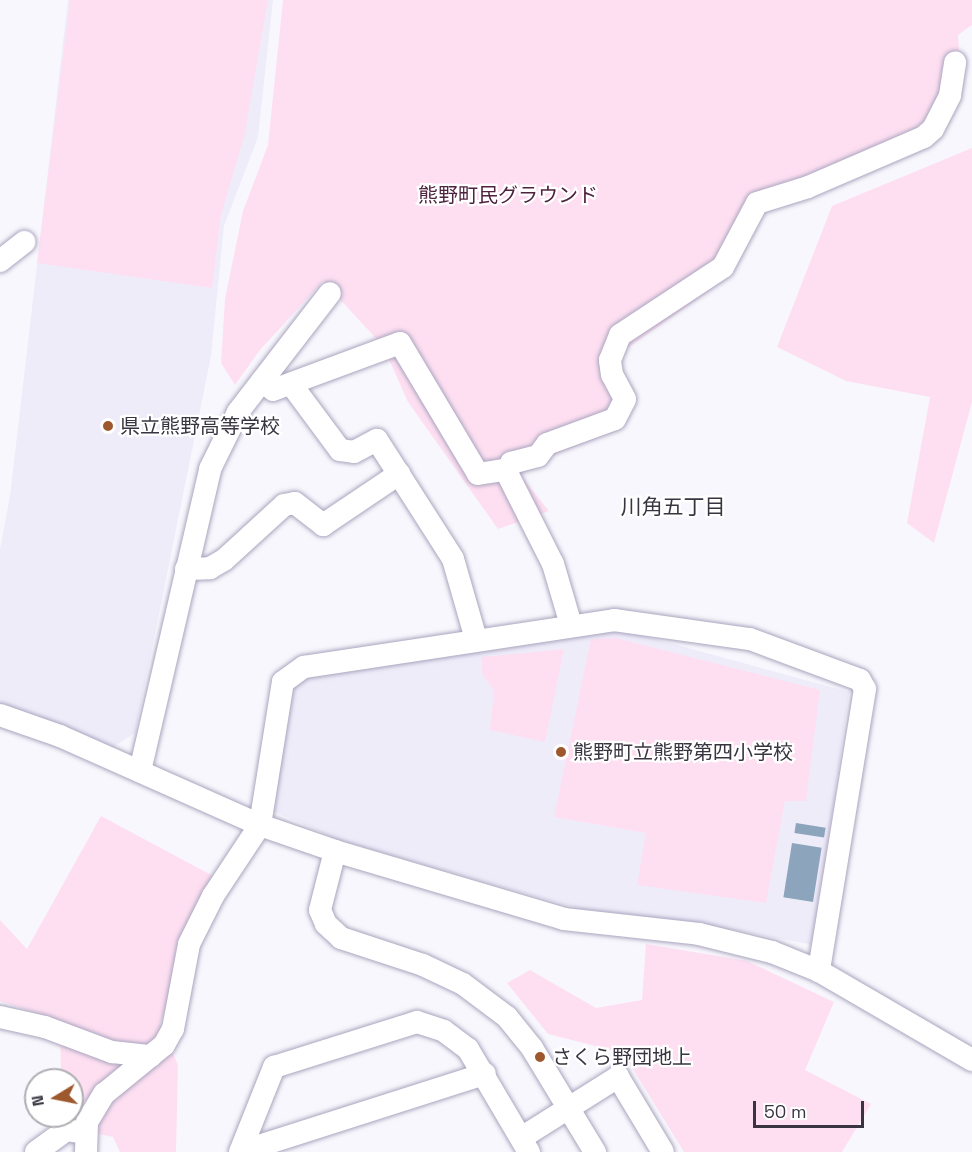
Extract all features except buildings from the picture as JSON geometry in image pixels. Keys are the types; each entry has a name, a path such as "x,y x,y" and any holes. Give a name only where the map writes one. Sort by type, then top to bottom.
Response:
{"street":[{"path":"571,626 553,564 507,473 511,463 538,456 547,444 615,419 624,399 612,375 610,360 620,335 723,267 757,203 808,187 924,136 933,129 950,95 954,62"},
{"path":"0,261 24,242"},
{"path":"140,771 210,469 238,412 330,293"},
{"path":"262,381 273,390 400,343 478,474 509,469"},
{"path":"291,384 340,450 354,452 377,441 453,559 476,639"},
{"path":"186,569 210,568 224,560 284,505 295,503 323,525 399,474"},
{"path":"86,1143 87,1122 104,1094 164,1046 173,1029 189,944 213,897 260,825 283,682 293,671 476,639 614,620 750,639 860,680 866,689 819,971"},
{"path":"0,716 60,736 260,825 335,851 564,919 699,934 772,952 819,971 972,1060"},
{"path":"335,851 320,910 326,924 341,938 423,964 486,999 532,1048 595,1152"},
{"path":"0,1017 45,1027 112,1052 151,1056"},
{"path":"485,1074 240,1152 274,1067 417,1022 444,1031 468,1049 485,1074 525,1145 569,1107 618,1077 663,1152"},
{"path":"36,1152 66,1130 86,1143"}],"shaded area":[{"name":"県立熊野高等学校","path":"68,0 273,0 258,137 224,226 211,356 135,733 112,748 0,709 0,549 10,496"},
{"name":"熊野町立熊野第四小学校","path":"615,628 849,692 814,945 700,924 591,912 341,841 273,811 291,683 303,676"}],"green space":[{"path":"70,0 268,0 244,137 221,215 212,288 37,263"},
{"name":"熊野町民グラウンド","path":"283,0 972,0 972,25 958,35 961,76 928,146 761,213 729,277 622,352 622,370 631,405 616,431 558,453 520,475 549,511 498,529 408,402 383,346 323,281 260,350 235,385 221,363 225,299 243,211 268,145"},
{"path":"972,148 972,402 934,543 907,523 930,397 846,381 777,347 832,206"},
{"path":"616,638 820,690 806,801 785,801 766,903 637,885 646,833 554,817 591,639"},
{"path":"564,649 545,742 490,730 494,691 482,674 482,657"},
{"path":"101,816 213,876 160,1024 178,1065 176,1152 120,1152 113,1137 71,1128 84,1128 84,1068 61,1068 60,1021 0,1001 0,920 27,949"},
{"path":"646,944 747,961 834,1002 805,1070 871,1104 842,1152 684,1152 623,1053 548,1034 507,983 530,970 596,1008 642,1000"}],"water":[{"path":"796,823 826,828 824,838 794,833"},
{"path":"792,843 822,848 813,902 783,897"}],"place":[{"name":"県立熊野高等学校","path":"108,426"},
{"name":"熊野町立熊野第四小学校","path":"561,752"},
{"name":"さくら野団地上","path":"540,1057"}],"district":[{"name":"川角五丁目","path":"673,507"}]}
